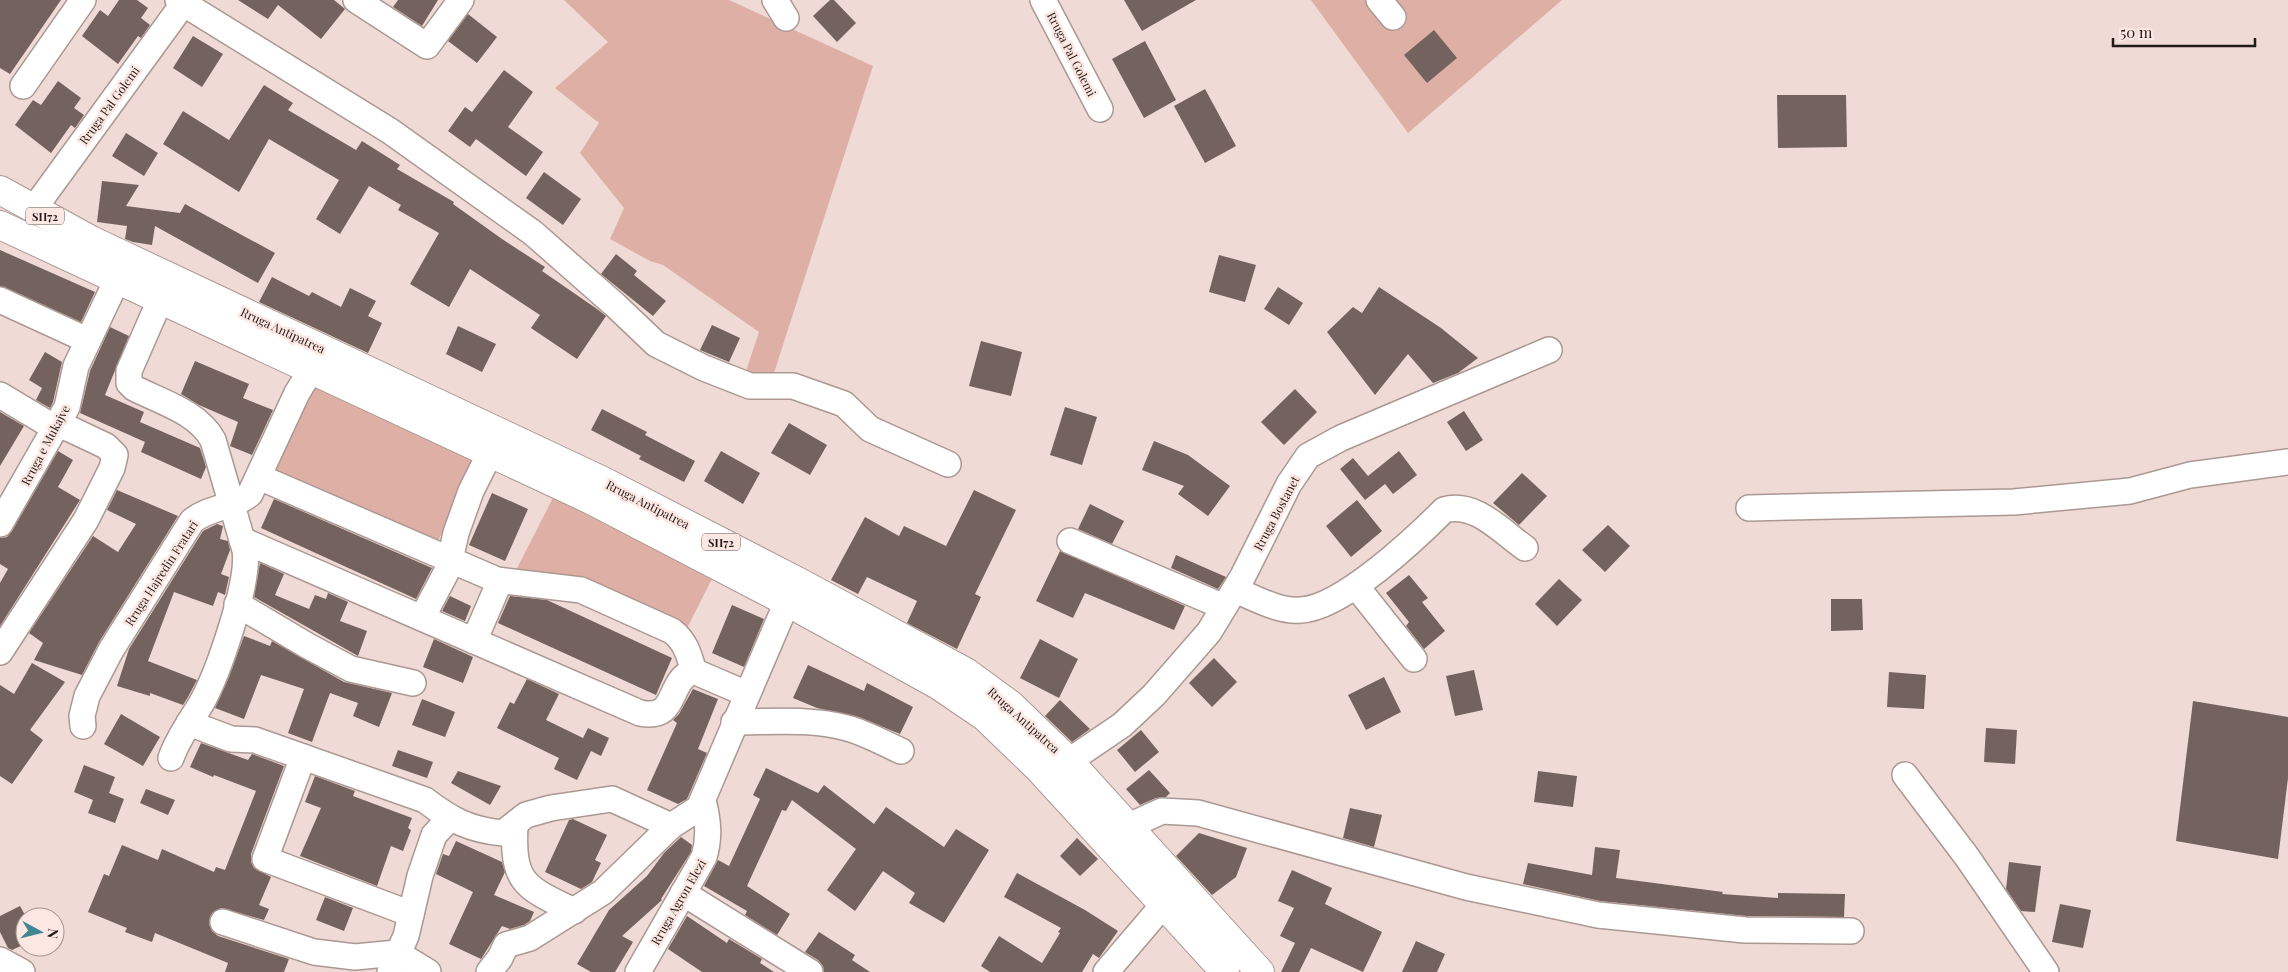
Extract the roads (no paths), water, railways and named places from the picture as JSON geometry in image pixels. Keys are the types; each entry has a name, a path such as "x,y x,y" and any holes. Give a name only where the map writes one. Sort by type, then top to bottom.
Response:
{"main road":[{"name":"Rruga Antipatrea","path":"0,190 91,240 603,481 806,585 966,672 1010,705 1069,761 1129,826 1225,972"},
{"path":"0,210 24,212 32,208"},
{"name":"Rruga Antipatrea","path":"0,225 591,500 787,602 938,685 985,717 1174,895 1260,972"}],"street":[{"path":"23,86 83,0"},
{"path":"356,0 427,46 461,0"},
{"name":"Rruga Pal Golemi","path":"1043,0 1100,108"},
{"path":"182,1 390,131 533,233 656,344 704,368 750,386 793,386 844,404 870,429 948,464"},
{"name":"Rruga Pal Golemi","path":"32,208 42,199 182,1"},
{"name":"Rruga e Mukajve","path":"0,524 67,407 76,366 117,280"},
{"path":"160,300 129,371 129,383 134,388 201,423 208,431 213,440 247,563 237,604 210,685 177,742 171,758"},
{"path":"0,301 87,340"},
{"name":"Rruga Bostanet","path":"1069,761 1122,725 1154,695 1209,632 1230,599 1289,484 1308,456 1341,438 1549,350"},
{"name":"Rruga Hajredin Fratari","path":"83,726 82,716 87,696 106,659 192,521 200,514 243,500 250,494 297,393 311,370"},
{"path":"0,395 45,422 70,429 106,446 115,455 112,468 86,520 0,652"},
{"path":"422,618 451,560 452,545 471,491 490,453"},
{"path":"1749,508 2014,502 2130,491 2190,475 2288,462"},
{"path":"259,477 500,581 581,590 672,631 681,638 686,647 694,672"},
{"path":"1070,541 1230,599 1287,610 1302,610 1319,606 1356,586 1391,558 1444,510 1466,508 1478,514 1525,548"},
{"path":"242,540 640,713 650,715 660,713 667,707 684,676 694,672 747,694"},
{"path":"474,641 500,581"},
{"path":"1356,586 1414,659"},
{"path":"489,972 500,958 506,945 530,938 603,892 671,826 694,813 704,797 734,722 787,602"},
{"path":"237,604 308,646 352,669 413,683"},
{"path":"734,722 805,721 832,725 860,732 900,751"},
{"path":"189,723 231,739 255,740 425,800 449,819 486,832 503,834 526,815 551,808 612,799 671,826"},
{"path":"303,756 265,859 411,914"},
{"path":"1905,775 1967,857 2046,972"},
{"name":"Rruga Agron Elezi","path":"638,972 704,857 709,842 708,819 704,797"},
{"path":"1129,826 1162,811 1198,813 1466,887 1598,915 1745,930 1851,931"},
{"path":"394,963 406,936 420,876 434,835 449,819"},
{"path":"516,825 514,852 516,866 523,880 535,892 574,911"},
{"path":"683,893 810,972"},
{"path":"1106,972 1174,895"},
{"path":"223,922 314,952 394,963 428,972"},
{"path":"0,960 22,972"}]}
